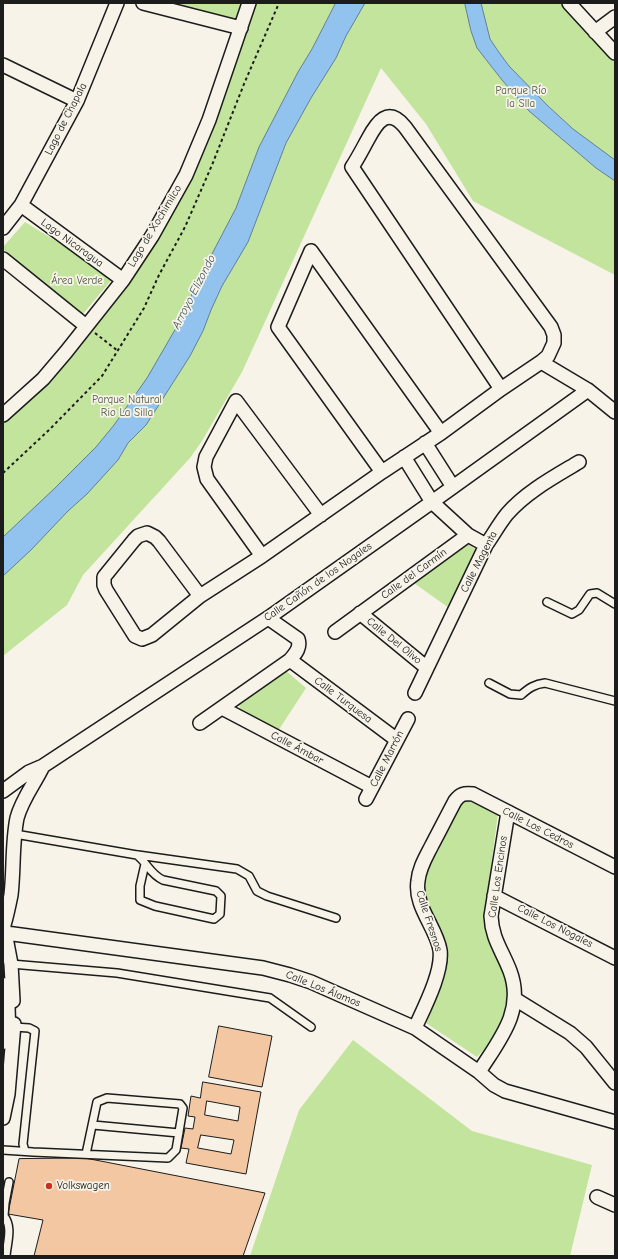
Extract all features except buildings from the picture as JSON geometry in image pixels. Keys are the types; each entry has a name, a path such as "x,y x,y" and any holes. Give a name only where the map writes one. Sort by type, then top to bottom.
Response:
{"highway":[{"path":"3,989 4,1023 8,1033"}],"street":[{"name":"Lago de Chapala","path":"3,228 21,205 77,101 117,3"},
{"path":"143,3 241,28"},
{"name":"Lago de Xochimilco","path":"3,414 43,379 66,352 122,280 152,236 186,175 209,120 249,3"},
{"path":"569,3 615,53"},
{"path":"595,32 615,17"},
{"path":"3,65 77,101"},
{"path":"200,596 159,540 147,533 138,536 134,540 104,577 106,590 135,636 142,639 152,635 200,596 262,556 424,443 441,433 541,362 548,356 554,343 554,335 551,327 403,124 396,118 386,117 382,119 373,130 352,167 501,389"},
{"name":"Lago Nicaragua","path":"21,205 122,280"},
{"path":"382,472 278,327 311,250 441,433"},
{"path":"3,259 86,326"},
{"path":"541,362 588,390 614,410"},
{"name":"Calle Cañón de los Nogales","path":"3,791 29,772 43,766 268,618 588,390"},
{"path":"262,556 212,487 205,473 204,467 206,457 236,401 321,515"},
{"path":"424,443 453,487"},
{"path":"404,457 432,502 468,535 486,545"},
{"name":"Calle Magenta","path":"416,693 486,545 499,523 518,503 540,486 579,462"},
{"name":"Calle del Carmín","path":"335,632 468,535"},
{"name":"Calle Del Olivo","path":"360,613 427,668"},
{"path":"200,723 290,660 298,650 299,641 268,618"},
{"name":"Calle Turquesa","path":"290,660 397,740"},
{"name":"Calle Ámbar","path":"222,708 369,793"},
{"name":"Calle Marrón","path":"369,793 408,719"},
{"name":"Calle Cañón de los Nogales","path":"4,927 9,905 8,867 18,816 23,803 43,766"},
{"name":"Calle Los Cedros","path":"460,795 466,793 473,794 615,867"},
{"name":"Calle Fresnos","path":"415,1028 437,976 440,957 437,940 422,907 418,894 417,882 421,868 454,801 460,795"},
{"name":"Calle Los Encinos","path":"479,1072 508,1025 513,1012 515,999 510,972 495,939 492,929 491,916 508,812"},
{"name":"Calle Los Nogales","path":"494,896 615,958"},
{"path":"3,1118 9,1079 8,1033 11,964 4,927"},
{"name":"Calle Los Álamos","path":"4,927 263,968 290,975 311,982 415,1028 479,1072 494,1085 505,1091 615,1122"},
{"path":"515,999 570,1033 586,1047 615,1083"},
{"path":"597,1197 615,1205"}],"lane":[{"path":"547,602 572,614 579,610 590,594 597,593 615,604"},
{"path":"488,683 510,694 521,695 529,688 545,683 615,701"},
{"path":"15,834 137,855 238,869 249,876 257,891 267,896 336,918"},
{"path":"137,855 146,864 155,876 163,880 216,891 221,896 220,914 214,919 155,906 140,900 140,886 146,864"},
{"path":"11,964 117,973 270,998 311,1027"},
{"path":"8,1033 29,1028 34,1031 23,1144 25,1151"},
{"path":"3,1150 168,1158 176,1150 183,1108 180,1104 107,1098 97,1102 86,1154"},
{"path":"92,1125 179,1133"},
{"path":"6,1256 9,1227 4,1216 4,1203 9,1182"}],"path":[{"path":"3,473 49,430 102,376 144,308 184,227 212,165 244,84 279,3"},
{"path":"86,326 118,350"}],"green space":[{"path":"162,3 242,3 237,24"},
{"name":"Parque Natural Rio La Silla","path":"246,3 563,3 615,60 615,275 473,201 426,124 381,68 242,372 202,441 190,458 83,575 67,605 3,656 3,423 14,414 66,352 152,236 234,43"},
{"name":"Área Verde","path":"25,222 114,277 82,315 3,249 3,247"},
{"path":"466,543 475,549 449,608 414,583"},
{"path":"285,670 306,688 278,731 242,712 237,701"},
{"path":"463,799 498,813 484,921 508,982 508,1008 498,1035 477,1057 423,1021 442,979 446,945 421,888 425,869"},
{"path":"353,1040 472,1131 592,1165 570,1256 250,1256 299,1110"}],"water":[{"name":"Arroyo Elizondo","path":"336,3 365,3 346,36 336,58 311,98 286,143 248,242 222,286 203,331 190,356 146,425 128,443 118,460 87,494 3,576 3,537 96,447 114,425 147,378 176,328 202,273 236,208 259,147"},
{"path":"465,3 481,3 490,39 509,66 573,129 615,160 615,181 596,168 529,111 502,80 477,48 471,31"}],"place":[{"name":"Volkswagen","path":"49,1186"}],"park label":[{"name":"Parque Río la Slla","path":"521,97"}]}
